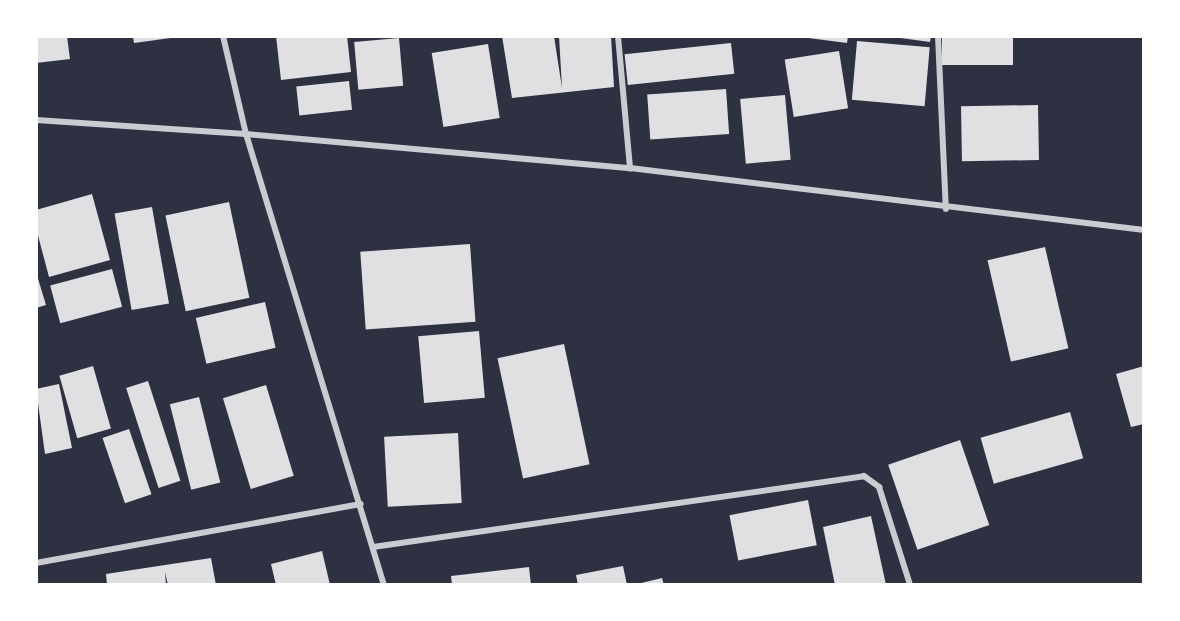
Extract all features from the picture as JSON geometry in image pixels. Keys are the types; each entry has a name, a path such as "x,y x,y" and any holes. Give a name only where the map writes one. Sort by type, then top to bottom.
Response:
{"street":[{"path":"223,36 246,134 384,585"},
{"path":"618,36 630,168"},
{"path":"938,36 946,209"},
{"path":"36,120 246,134 630,168 946,209 1144,230"},
{"path":"373,547 864,477 879,487 910,585"},
{"path":"36,563 361,504"}],"building":[{"path":"36,36 67,36 70,59 36,63"},
{"path":"133,36 178,36 178,37 134,43"},
{"path":"276,36 347,36 351,72 281,80"},
{"path":"502,36 554,36 562,88 559,36 611,36 614,87 512,98"},
{"path":"793,36 848,36 847,43"},
{"path":"886,36 931,36 930,42"},
{"path":"942,36 1013,36 1013,65 942,65"},
{"path":"399,38 403,86 358,90 354,42"},
{"path":"857,41 930,47 925,106 852,100"},
{"path":"731,43 734,74 628,85 625,54"},
{"path":"488,44 500,118 443,127 432,53"},
{"path":"839,51 848,108 794,117 785,60"},
{"path":"349,81 352,110 299,115 296,87"},
{"path":"726,89 729,134 650,139 647,95"},
{"path":"785,95 791,160 746,164 740,99"},
{"path":"1038,105 1039,160 962,161 961,106"},
{"path":"92,194 110,260 49,277 36,228 36,210"},
{"path":"229,202 249,298 186,311 165,216"},
{"path":"152,207 169,304 132,310 115,214"},
{"path":"470,244 475,322 366,329 360,252"},
{"path":"1045,247 1068,348 1011,362 988,260"},
{"path":"112,269 122,307 60,323 50,286"},
{"path":"36,272 46,305 36,308"},
{"path":"265,302 276,348 206,364 196,318"},
{"path":"479,331 485,398 424,403 418,336"},
{"path":"564,344 590,464 523,478 497,358"},
{"path":"93,366 111,428 77,438 59,376"},
{"path":"1144,366 1144,424 1131,427 1116,374"},
{"path":"148,381 180,481 159,488 126,388"},
{"path":"59,384 72,448 45,454 36,389"},
{"path":"266,385 294,476 251,489 223,398"},
{"path":"199,397 220,482 191,490 170,404"},
{"path":"1070,412 1083,458 994,484 981,438"},
{"path":"129,429 151,494 125,503 103,438"},
{"path":"458,433 462,503 388,507 384,437"},
{"path":"960,440 989,525 917,550 888,465"},
{"path":"808,500 817,545 738,560 729,515"},
{"path":"871,516 886,585 835,585 823,527"},
{"path":"322,551 330,585 276,585 271,564"},
{"path":"211,558 216,585 168,585 165,572 166,585 107,585 106,574"},
{"path":"623,566 627,585 578,585 576,575"},
{"path":"529,567 531,585 452,585 451,576"},
{"path":"662,578 664,585 637,585 637,584"}]}
